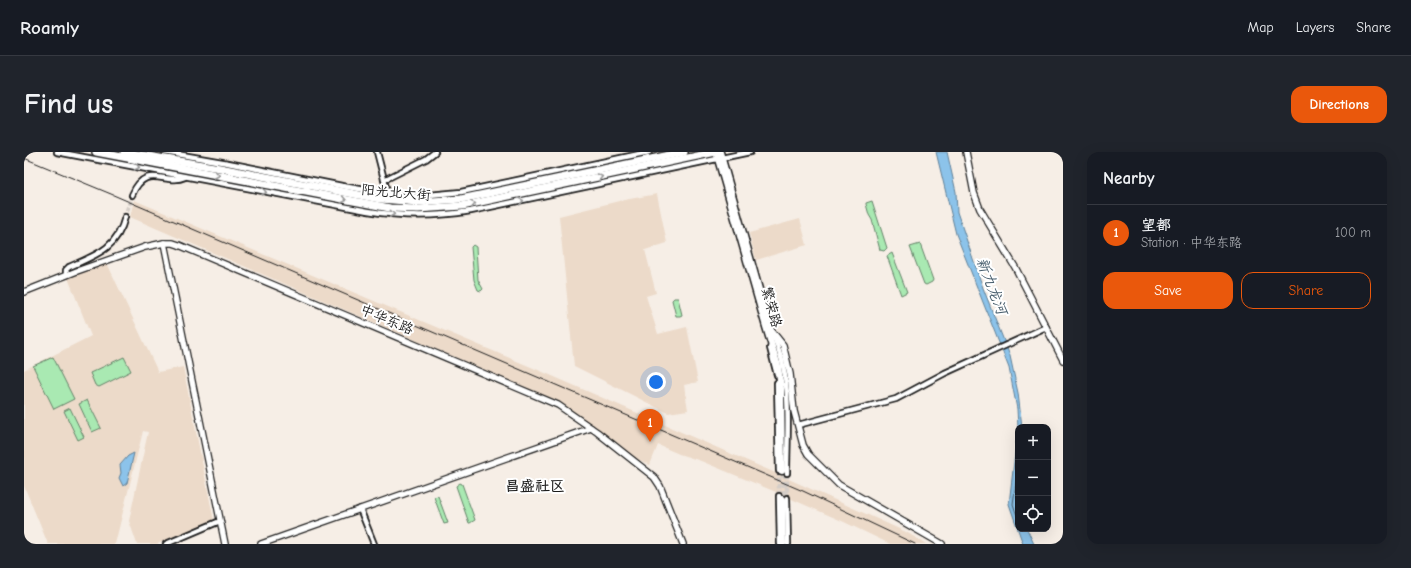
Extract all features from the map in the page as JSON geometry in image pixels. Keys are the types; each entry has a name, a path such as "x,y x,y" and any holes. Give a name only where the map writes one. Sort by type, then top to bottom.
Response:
{"highway":[{"name":"阳光北大街","path":"96,152 188,173 379,206 432,209 483,202 718,154"},
{"name":"阳光北大街","path":"124,152 388,197 432,202 461,199 684,152"}],"main road":[{"name":"繁荣路","path":"718,154 771,330 780,365 783,382 783,472 781,383 778,366 718,154"},
{"path":"783,498 785,544"}],"street":[{"path":"57,152 188,173"},
{"path":"165,152 342,186 388,197 424,196 461,192 649,152"},
{"path":"377,152 388,197"},
{"path":"384,180 426,159 435,152"},
{"path":"718,154 750,152"},
{"path":"966,152 974,193 980,209 1015,267 1063,360"},
{"path":"132,194 136,186 148,177 158,176 177,179 188,173"},
{"path":"66,275 66,270 69,267 97,254 110,245 120,233 125,217"},
{"path":"164,243 225,544"},
{"name":"中华东路","path":"24,292 66,275 145,247 164,243 179,245 551,402 567,411 654,477 660,486 683,544"},
{"path":"798,425 891,401 945,373 1046,327"},
{"path":"771,330 783,345 790,374 794,411 803,445 808,454 839,485 942,544"},
{"path":"261,544 591,428"},
{"path":"780,544 783,498"},
{"path":"360,509 374,544"},
{"path":"166,544 220,521"}],"shaded area":[{"path":"657,194 667,243 645,250 656,293 646,296 658,334 687,327 698,382 684,385 688,410 668,413 574,366 559,216 619,201"},
{"path":"134,200 550,375 771,471 906,532 926,544 890,544 842,521 777,494 776,492 658,445 650,465 635,458 563,404 130,217"},
{"path":"800,219 807,245 756,260 749,233"},
{"path":"107,263 158,372 183,367 214,521 157,544 137,544 129,521 148,432 143,431 115,544 48,544 24,486 24,370 91,336 68,278"}],"green space":[{"path":"872,201 887,248 884,251 880,250 866,204"},
{"path":"920,244 933,280 926,285 924,284 910,247"},
{"path":"473,245 476,247 478,280 483,289 481,291 478,290 474,280 471,247"},
{"path":"892,253 907,292 901,295 887,256"},
{"path":"674,298 678,298 682,315 680,316 676,316 672,300"},
{"path":"53,357 74,399 54,409 33,366"},
{"path":"124,357 131,371 99,387 95,385 90,373"},
{"path":"87,400 101,428 92,432 79,404"},
{"path":"70,408 84,437 78,440 64,411"},
{"path":"460,483 462,484 475,520 470,523 456,486"},
{"path":"438,496 448,523 444,524 434,497"}],"water":[{"path":"936,152 947,152 956,192 957,212 983,288 1010,356 1018,393 1022,424 1018,424 1017,409 1009,368 956,234"},
{"path":"134,453 127,483 123,486 119,478 121,473 120,465 128,456"},
{"path":"1015,453 1015,521 1009,504"},
{"path":"1019,532 1028,532 1034,544 1023,544"}],"tunnel":[{"path":"125,217 132,195"},
{"path":"779,471 779,496"},
{"path":"784,472 785,500"},
{"path":"787,473 787,498"}],"railway":[{"path":"24,158 803,491 915,544"}],"place":[{"name":"望都","path":"650,442"}],"district":[{"name":"昌盛社区","path":"535,486"}],"water label":[{"name":"新九龙河","path":"992,286"}]}
